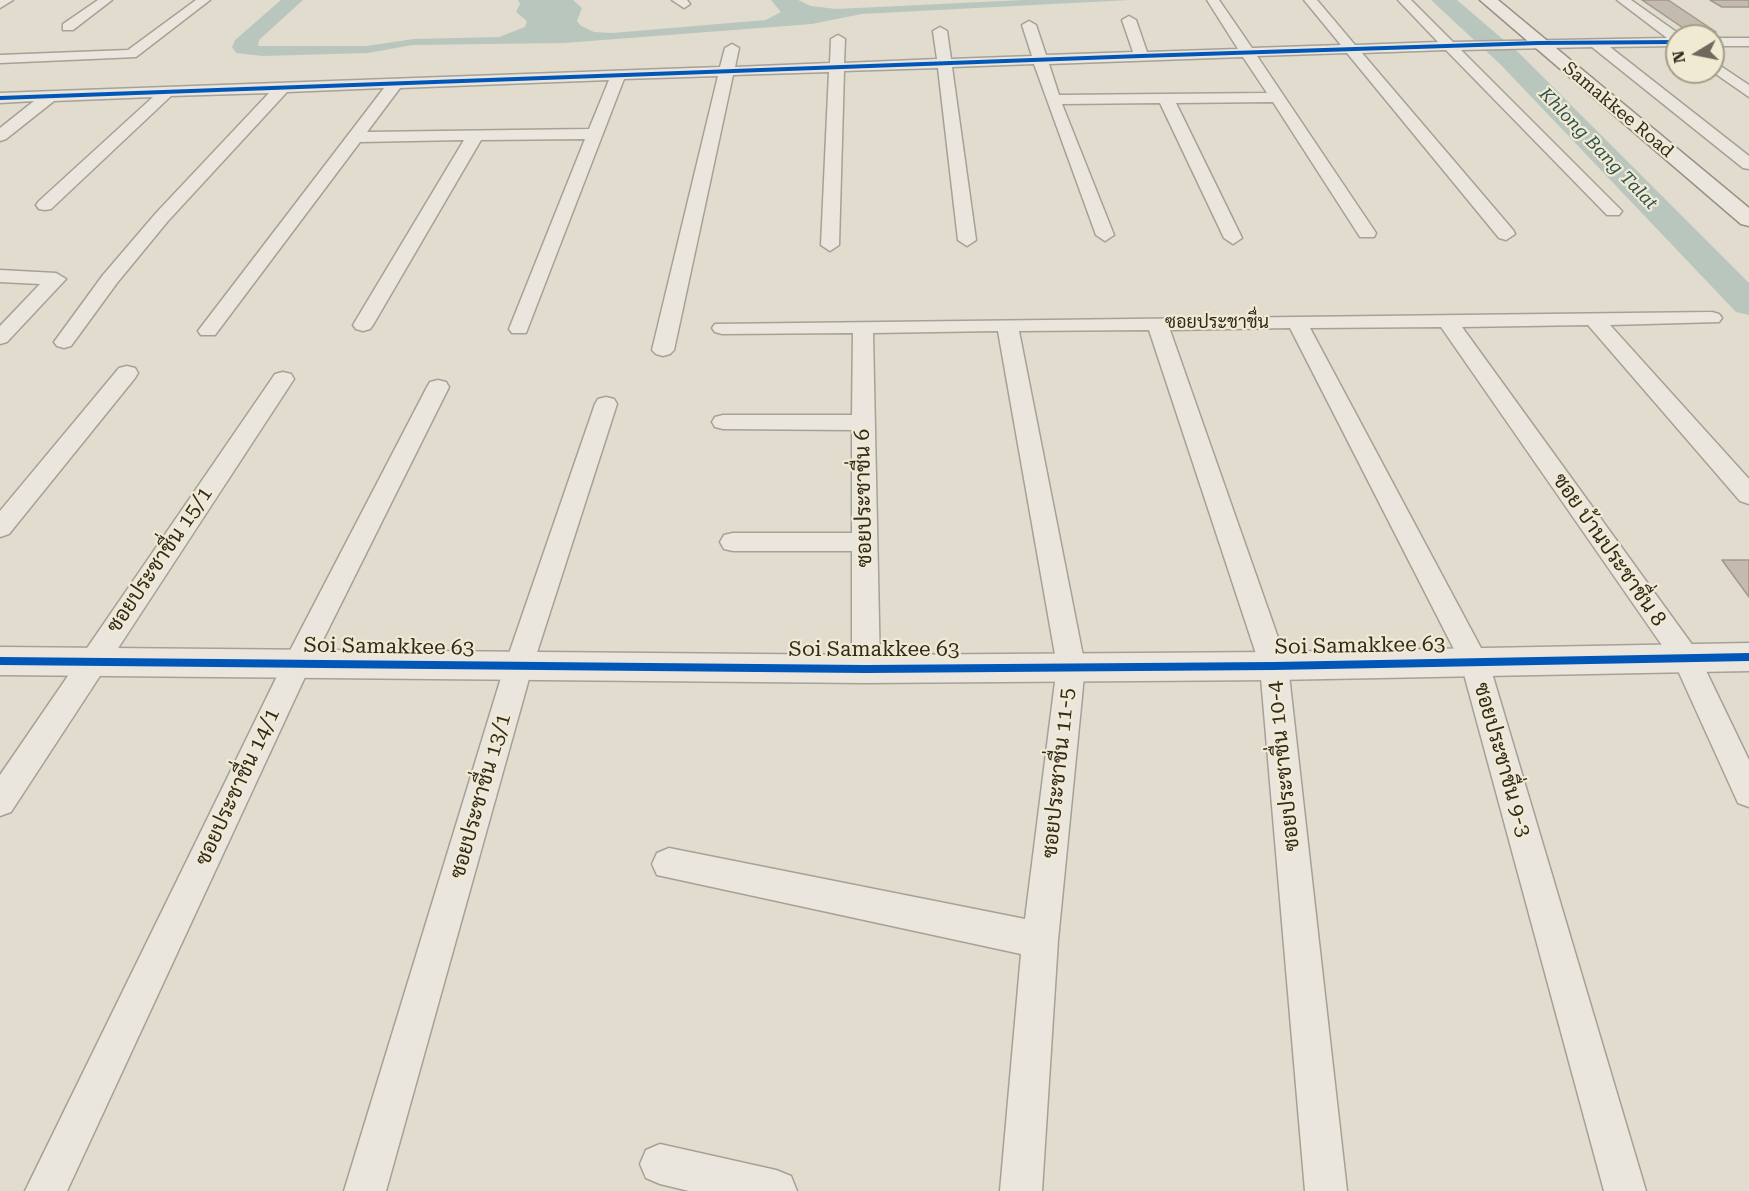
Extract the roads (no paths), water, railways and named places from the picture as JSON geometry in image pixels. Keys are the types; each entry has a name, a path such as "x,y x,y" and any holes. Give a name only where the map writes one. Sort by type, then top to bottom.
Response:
{"street":[{"path":"0,4 7,0"},
{"path":"68,27 106,0"},
{"path":"0,58 131,54 204,0"},
{"path":"1213,0 1367,233"},
{"path":"1310,0 1506,234"},
{"path":"1404,0 1613,211"},
{"name":"Samakkee Road","path":"1488,0 1749,219"},
{"path":"1623,0 1665,31"},
{"path":"1129,20 1141,56"},
{"path":"1029,25 1053,100 1105,235"},
{"path":"940,31 967,240"},
{"path":"830,245 838,39"},
{"path":"0,98 1246,52 1665,40"},
{"path":"1595,42 1749,164"},
{"path":"1725,42 1749,42"},
{"path":"663,350 732,48"},
{"path":"1725,74 1749,93"},
{"path":"519,329 618,75"},
{"path":"208,331 397,82"},
{"path":"64,342 110,279 162,217 283,87"},
{"path":"45,205 168,91"},
{"path":"0,136 50,96"},
{"path":"1053,100 1278,97"},
{"path":"1166,99 1233,238"},
{"path":"356,137 595,134"},
{"path":"363,325 475,136"},
{"path":"0,276 56,279 0,338"},
{"name":"ซอยประชาชื่น","path":"722,328 1712,318"},
{"path":"1594,320 1749,495"},
{"name":"ซอย บ้านประชาชื่น 8","path":"1447,321 1686,658 1749,793"},
{"name":"ซอยประชาชื่น 10-4","path":"1157,323 1274,666 1326,1191"},
{"name":"ซอยประชาชื่น 9-3","path":"1297,323 1475,663 1625,1191"},
{"name":"ซอยประชาชื่น 11-5","path":"1007,325 1071,666 1040,940 1021,1191"},
{"name":"ซอยประชาชื่น 6","path":"862,327 866,669"},
{"path":"0,528 127,373"},
{"name":"ซอยประชาชื่น 15/1","path":"0,802 90,663 283,379"},
{"name":"ซอยประชาชื่น 14/1","path":"46,1191 297,664 438,387"},
{"name":"ซอยประชาชื่น 13/1","path":"365,1191 518,668 606,404"},
{"path":"723,422 864,423"},
{"path":"733,542 865,542"},
{"name":"Soi Samakkee 63","path":"0,661 518,668 866,669 1274,666 1749,657"},
{"path":"669,864 1040,940"},
{"path":"660,1164 776,1191"}],"waterway":[{"name":"Khlong Bang Talat","path":"1443,0 1510,59 1749,304"}]}
